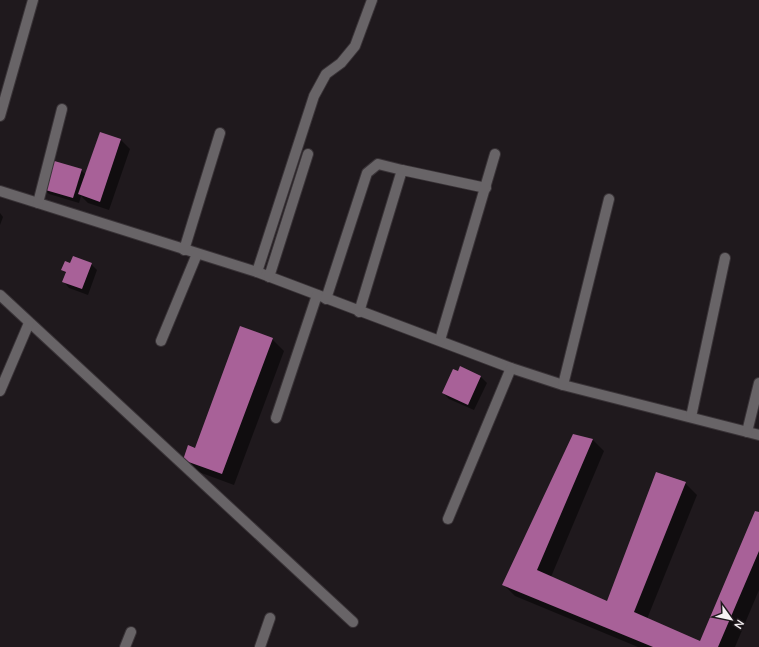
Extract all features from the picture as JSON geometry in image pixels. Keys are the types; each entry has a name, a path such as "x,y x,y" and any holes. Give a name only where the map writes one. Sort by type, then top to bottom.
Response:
{"street":[{"path":"0,116 33,0"},
{"path":"257,272 314,96 326,74 341,63 355,46 372,0"},
{"path":"38,203 62,109"},
{"path":"184,250 220,133"},
{"path":"269,277 308,154"},
{"path":"440,340 496,154"},
{"path":"276,418 367,173 378,164 486,188"},
{"path":"359,312 402,170"},
{"path":"0,191 257,272 359,312 440,340 511,368 563,385 759,434"},
{"path":"563,385 609,199"},
{"path":"161,341 197,254"},
{"path":"691,418 725,258"},
{"path":"0,295 353,622"},
{"path":"0,391 29,322"},
{"path":"448,519 511,368"},
{"path":"747,432 759,383"},
{"path":"260,647 270,618"},
{"path":"125,647 131,632"}],"building":[{"path":"100,132 121,139 100,202 78,194"},
{"path":"51,160 82,169 73,198 42,189"},
{"path":"73,256 92,263 82,289 62,282 66,272 61,270 65,261 70,263"},
{"path":"240,326 273,338 222,474 183,460 188,445 195,448"},
{"path":"460,366 481,376 468,405 442,393 453,369 458,371"},
{"path":"573,434 593,439 537,570 607,601 656,472 686,482 634,612 700,641 755,511 759,512 759,551 718,647 653,647 502,585"}]}
